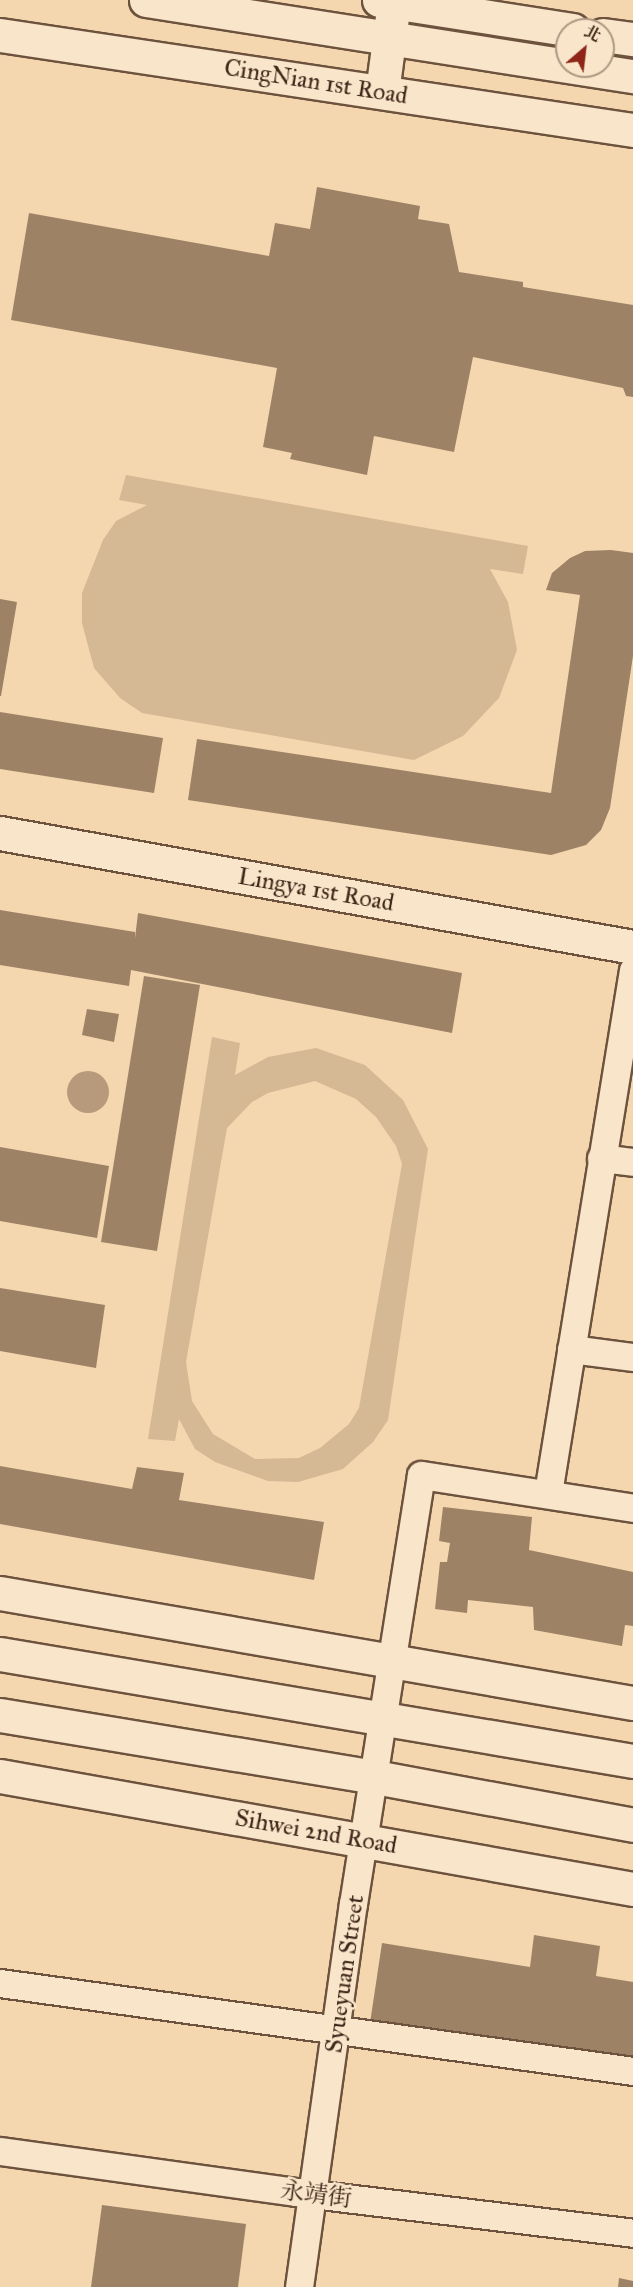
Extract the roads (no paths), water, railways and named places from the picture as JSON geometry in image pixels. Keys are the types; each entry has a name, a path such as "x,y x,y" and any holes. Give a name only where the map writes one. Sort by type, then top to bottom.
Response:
{"street":[{"path":"146,0 633,76"},
{"path":"382,93 390,38 390,1 555,27"},
{"name":"CingNian 1st Road","path":"0,35 633,130"},
{"path":"615,36 633,39"},
{"name":"Lingya 1st Road","path":"0,833 633,947"},
{"path":"633,970 548,1493 633,1508"},
{"path":"601,1158 633,1162"},
{"path":"571,1349 633,1357"},
{"name":"Syueyuan Street","path":"299,2287 338,2031 353,1904 366,1841 421,1475 548,1493"},
{"path":"0,1593 633,1703"},
{"path":"0,1654 633,1761"},
{"path":"0,1715 375,1777 633,1825"},
{"name":"Sihwei 2nd Road","path":"0,1776 633,1888"},
{"path":"0,1983 633,2071"},
{"name":"永靖街","path":"0,2151 314,2195 633,2234"}]}
